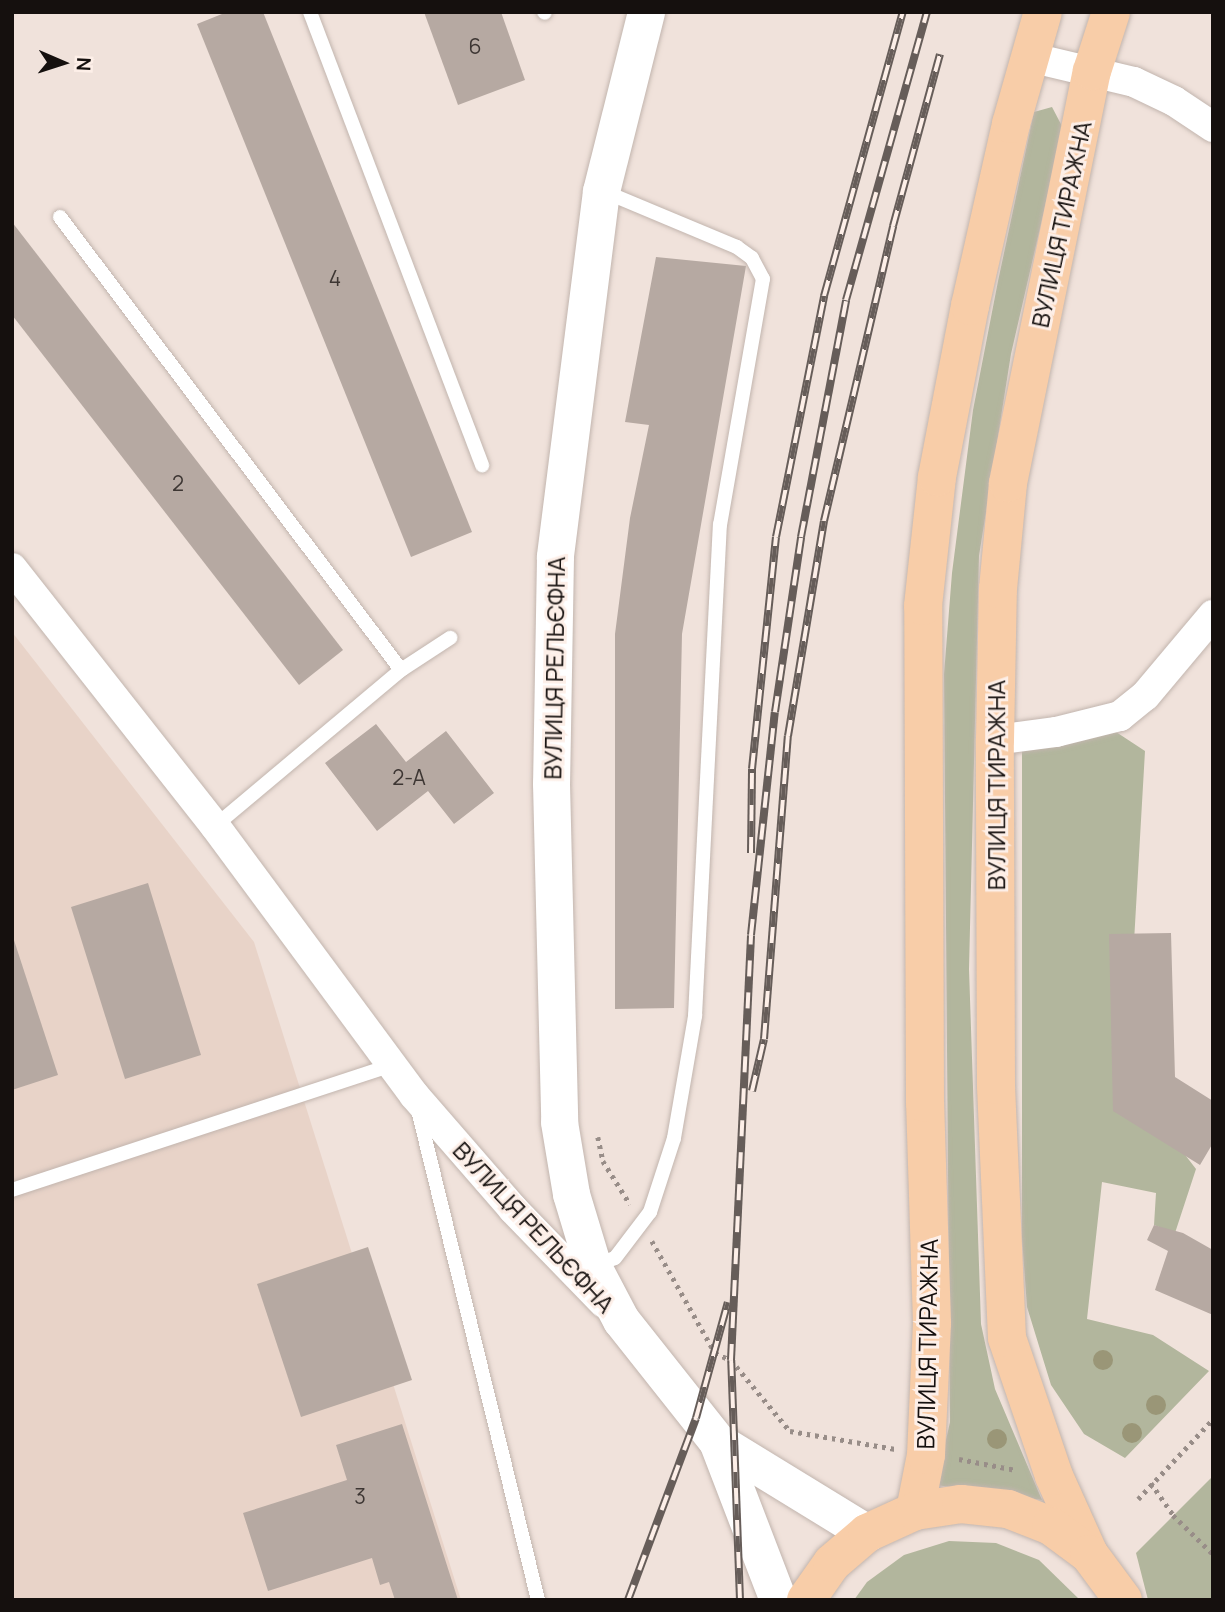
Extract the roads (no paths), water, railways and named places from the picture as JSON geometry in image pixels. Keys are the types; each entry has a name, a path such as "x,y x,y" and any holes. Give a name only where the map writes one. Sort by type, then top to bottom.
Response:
{"main road":[{"name":"ВУЛИЦЯ ТИРАЖНА","path":"915,1511 926,1455 932,1323 925,1103 923,607 937,477 970,306 1029,57 1043,12"},
{"name":"ВУЛИЦЯ ТИРАЖНА","path":"1089,1554 1054,1476 1007,1338 996,1085 995,740 998,589 1008,483 1092,71 1111,12"},
{"path":"806,1600 832,1563 867,1533 915,1511 961,1504 1008,1509 1051,1526 1089,1554 1123,1600"}],"street":[{"name":"ВУЛИЦЯ РЕЛЬЄФНА","path":"621,1320 593,1267 571,1194 559,1122 551,783 555,557 601,191 646,12"},
{"path":"1029,57 1092,71 1174,101 1213,127"},
{"name":"ВУЛИЦЯ РЕЛЬЄФНА","path":"12,568 215,826 414,1095 513,1209 621,1320 717,1441"},
{"path":"995,740 1056,732 1120,716 1145,696 1213,615"},
{"path":"717,1441 867,1533"},
{"path":"717,1441 778,1600"}],"lane":[{"path":"310,12 482,465"},
{"path":"593,1267 615,1258 650,1212 674,1138 695,1016 720,525 763,279 752,258 737,247 601,191"},
{"path":"60,217 401,670"},
{"path":"215,826 401,670 450,638"},
{"path":"12,1190 392,1065"},
{"path":"414,1095 538,1600"}],"railway":[{"path":"751,853 752,769 776,537 824,296 903,12"},
{"path":"740,1600 731,1360 751,935 775,712 801,537 846,300 927,12"},
{"path":"752,1091 764,1039 788,736 824,521 893,226 940,54"},
{"path":"628,1600 696,1418 728,1302"}]}
